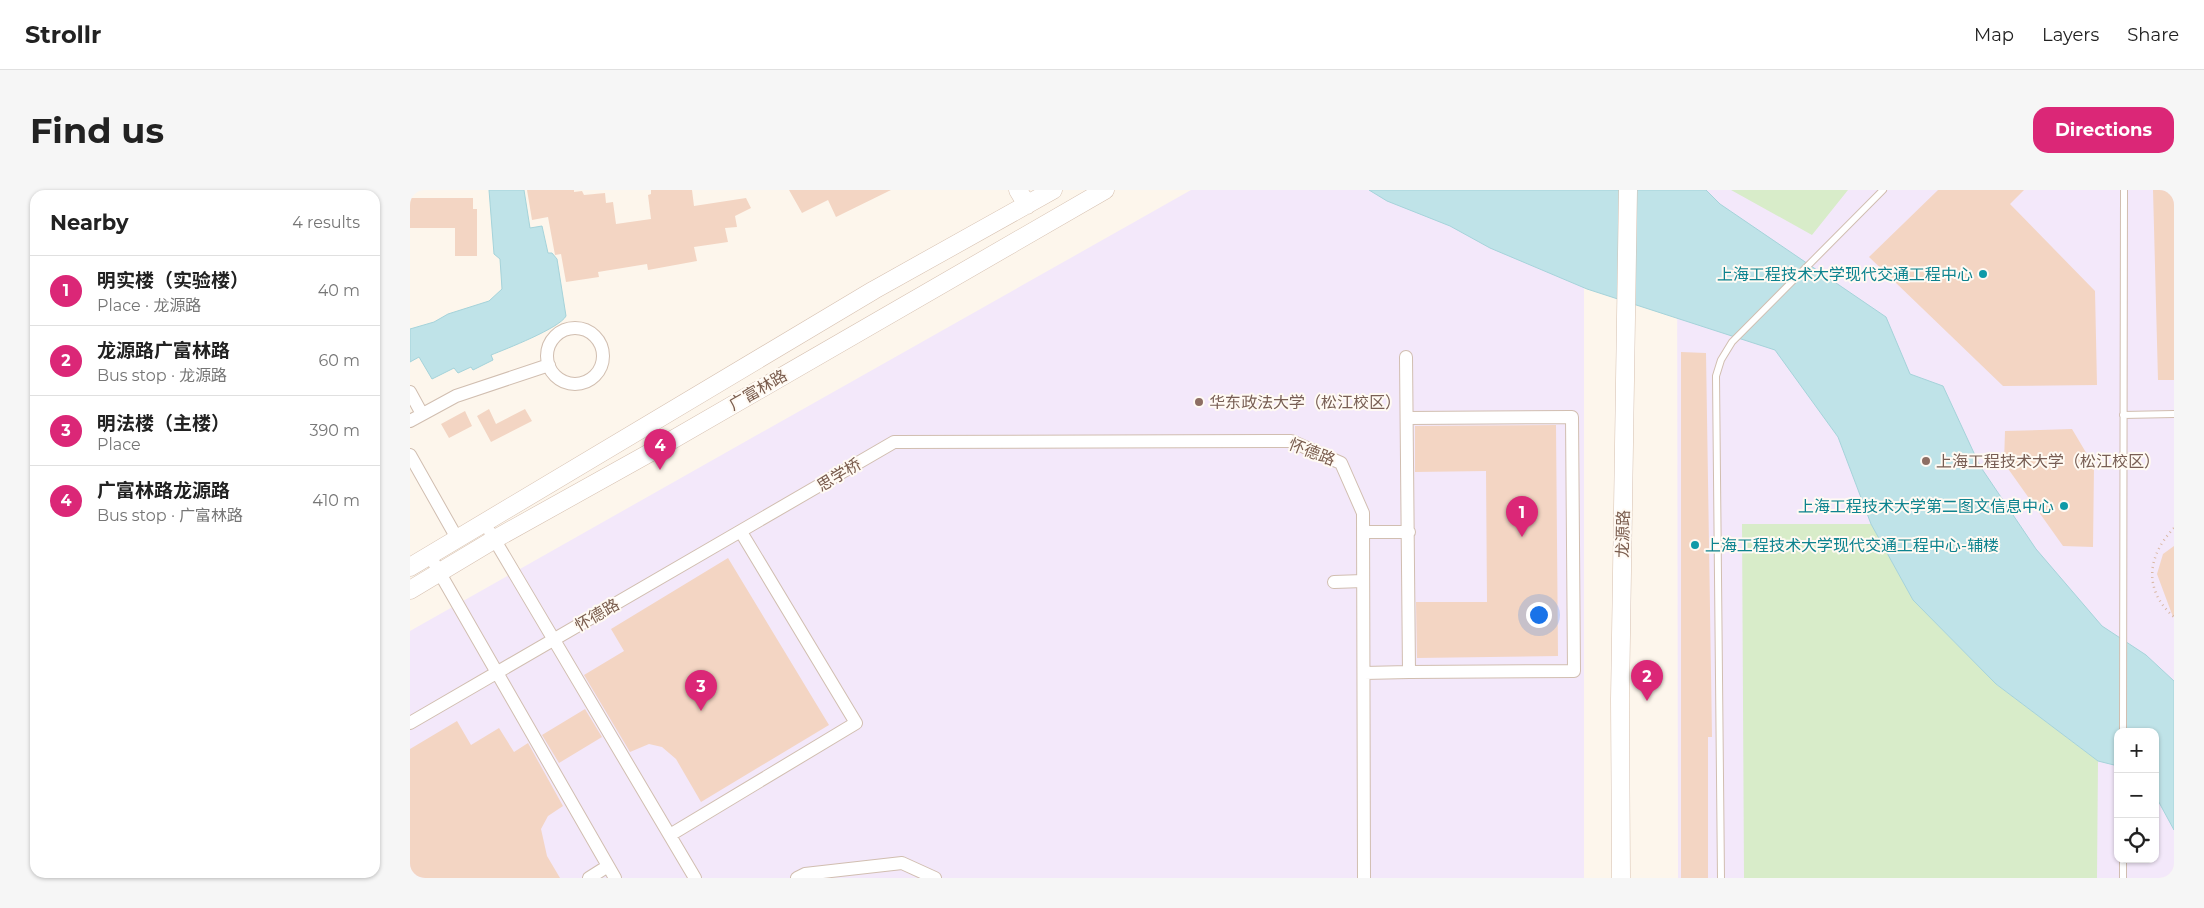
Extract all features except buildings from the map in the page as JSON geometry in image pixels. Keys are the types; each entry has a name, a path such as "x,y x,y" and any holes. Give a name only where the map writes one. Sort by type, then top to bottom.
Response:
{"main road":[{"name":"广富林路","path":"410,567 874,290 1023,198 1053,190"},
{"name":"广富林路","path":"410,590 494,539 662,446 1106,190"},
{"name":"龙源路","path":"1622,878 1620,699 1628,190"}],"street":[{"path":"568,329 586,330 600,342 603,360 600,369 587,382 578,384 560,380 553,373 549,365 549,347 553,339 568,329"},
{"path":"1406,357 1409,672"},
{"path":"410,421 463,393 549,365"},
{"path":"410,392 422,414"},
{"path":"1364,673 1574,671 1572,417 1407,418"},
{"name":"怀德路","path":"894,442 1291,441 1341,463 1363,513 1364,878"},
{"name":"思学桥","path":"784,507 894,442"},
{"path":"410,455 458,540"},
{"name":"怀德路","path":"410,723 784,507"},
{"path":"486,523 553,640 695,878"},
{"path":"670,835 856,723 741,532"},
{"path":"1363,532 1409,532"},
{"path":"430,556 616,878"},
{"path":"1334,582 1363,581"},
{"path":"797,878 804,874 902,863 935,878"},
{"path":"589,878 608,866"}],"lane":[{"path":"1721,878 1716,376 1721,360 1732,342 1883,190"},
{"path":"2123,728 2124,190"},
{"path":"2123,415 2174,414"},
{"path":"2123,863 2123,878"}],"path":[{"path":"2174,528 2162,541 2154,558 2152,576 2156,594 2165,610 2174,618"}],"shaded area":[{"name":"华东政法大学（松江校区）","path":"1191,190 1584,190 1584,878 410,878 410,631"},
{"name":"上海工程技术大学（松江校区）","path":"1677,190 2174,190 2174,878 1678,878"}],"green space":[{"path":"1731,190 1848,190 1812,235"},
{"path":"1742,524 1871,524 1913,600 1996,684 2098,761 2097,878 1744,878"}],"water":[{"path":"489,190 524,190 530,228 542,226 548,253 552,253 557,259 566,316 562,321 544,332 491,355 493,360 473,370 471,367 458,373 454,368 432,379 419,357 410,362 410,329 489,301 502,289 500,259 494,254"},
{"path":"1369,190 1706,190 1720,204 1886,317 1910,374 1943,386 1980,466 2036,549 2102,626 2146,655 2174,681 2174,830 2159,802 2159,728 2114,728 2114,765 2098,761 1996,684 1913,600 1871,524 1838,437 1775,350 1587,289 1490,248 1450,226 1387,201"}],"place":[{"name":"上海工程技术大学现代交通工程中心","path":"1983,274"},
{"name":"华东政法大学（松江校区）","path":"1199,402"},
{"name":"上海工程技术大学（松江校区）","path":"1926,461"},
{"name":"广富林路龙源路","path":"660,470"},
{"name":"上海工程技术大学第二图文信息中心","path":"2064,506"},
{"name":"明实楼（实验楼）","path":"1522,537"},
{"name":"上海工程技术大学现代交通工程中心-辅楼","path":"1695,545"},
{"name":"龙源路广富林路","path":"1647,701"},
{"name":"明法楼（主楼）","path":"701,711"}]}
